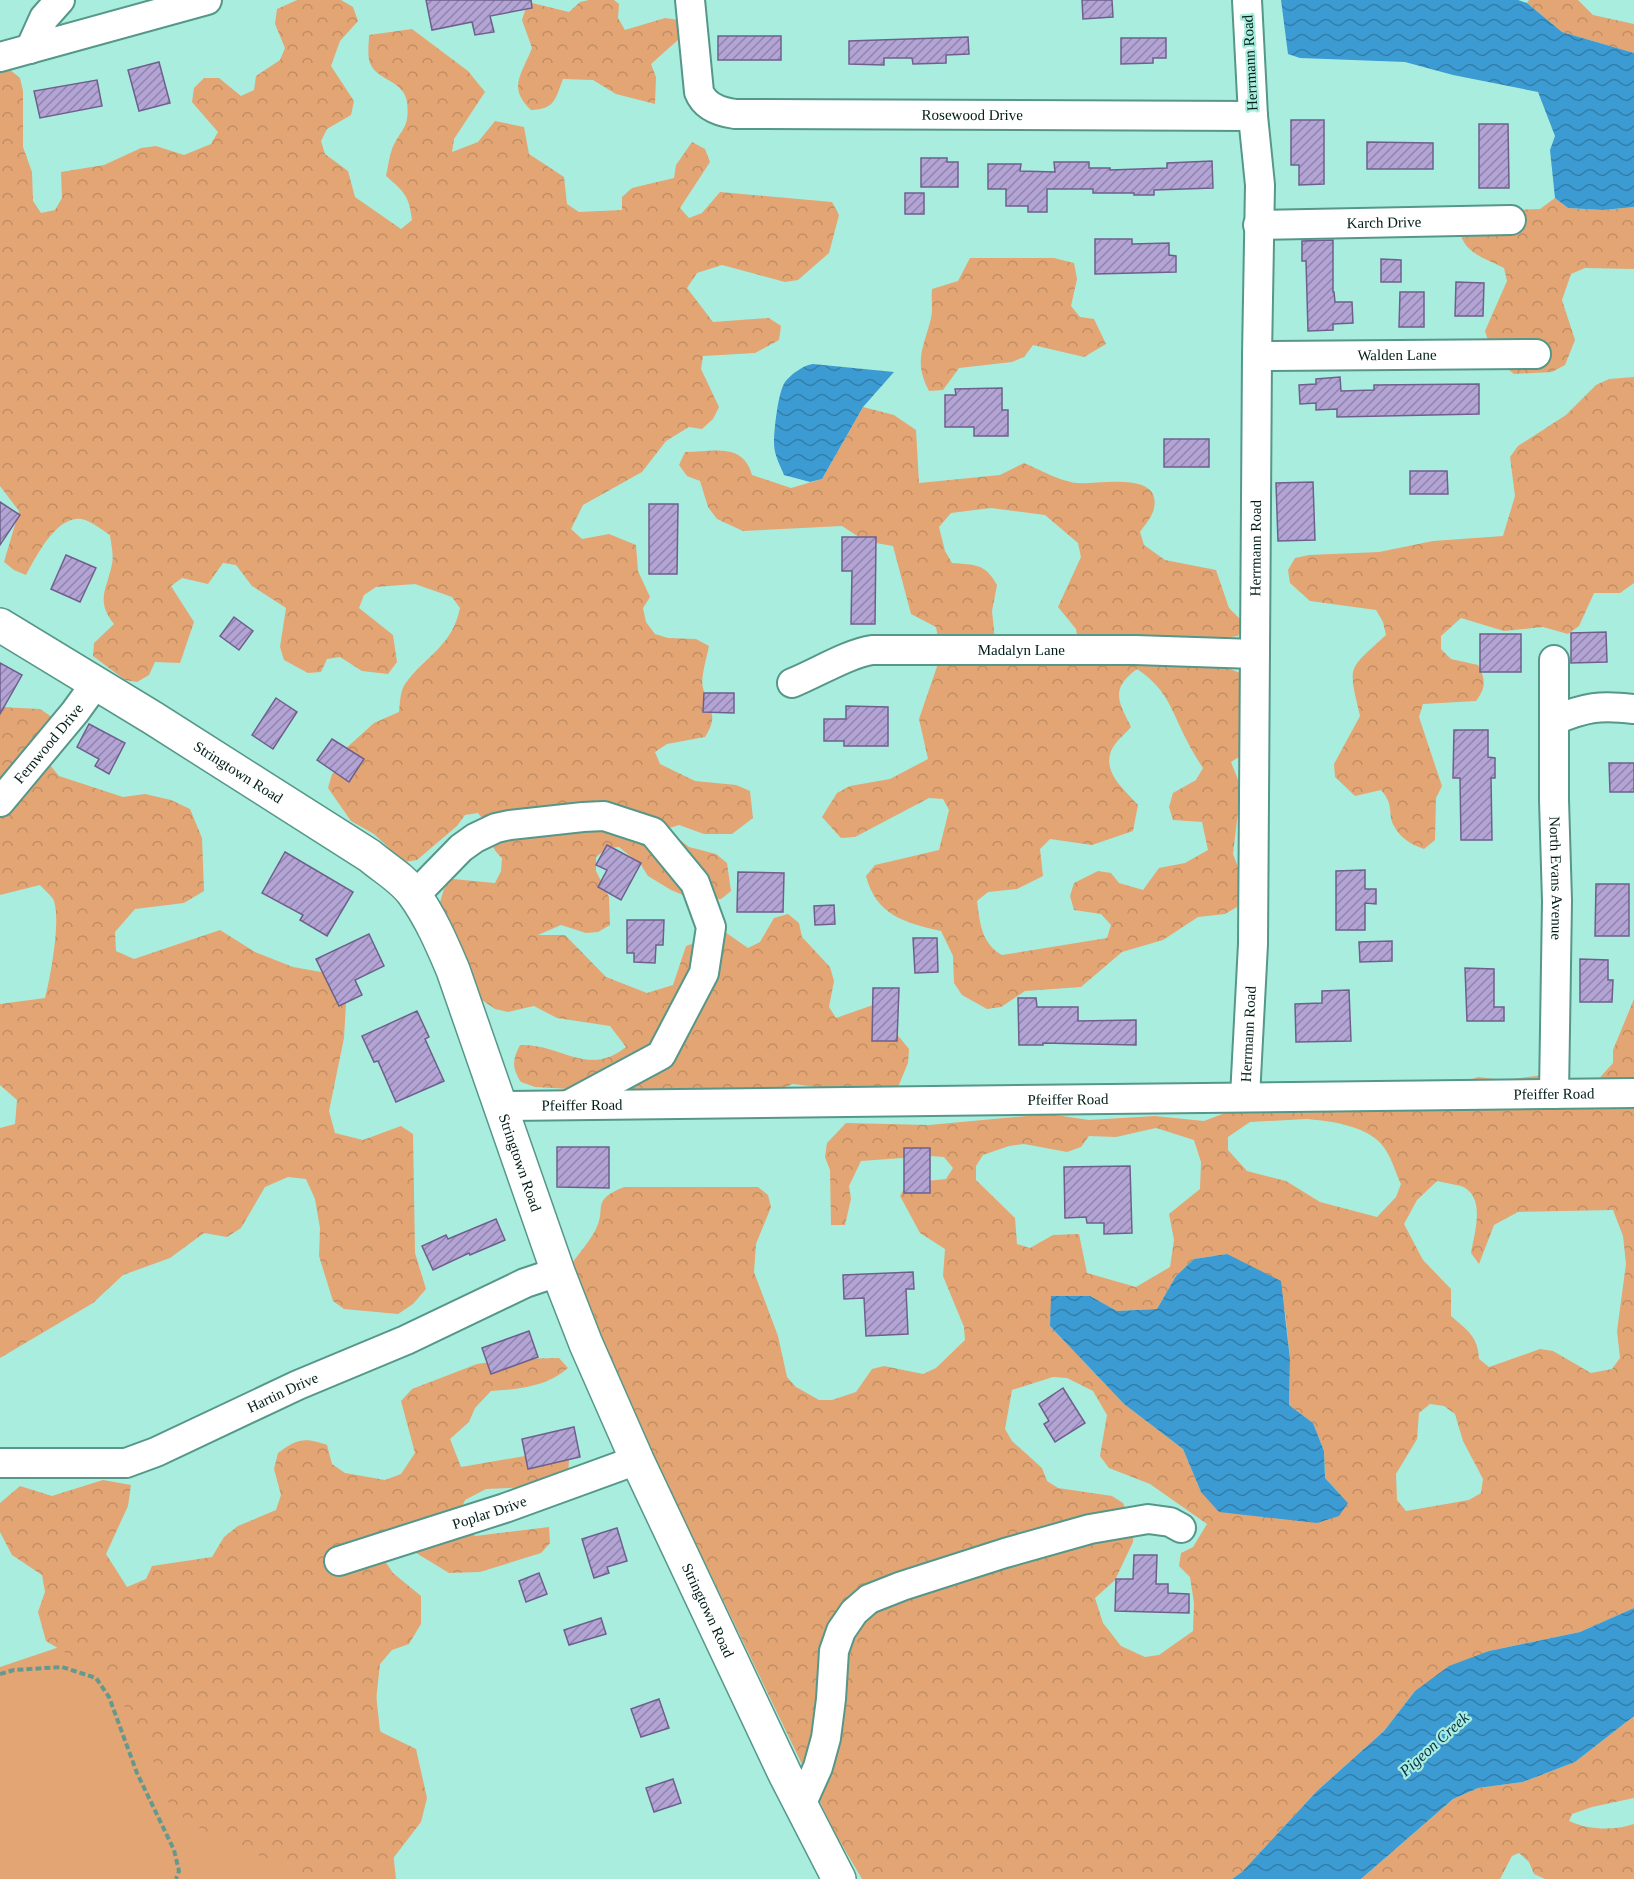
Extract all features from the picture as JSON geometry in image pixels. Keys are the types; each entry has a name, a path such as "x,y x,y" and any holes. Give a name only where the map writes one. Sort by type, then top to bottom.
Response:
{"main road":[{"name":"Stringtown Road","path":"0,625 370,856 413,892 439,937 453,970 558,1272 586,1344 637,1460 837,1878"}],"street":[{"path":"30,49 44,18 60,0"},
{"path":"0,57 161,7 207,0"},
{"name":"Rosewood Drive","path":"690,0 699,92 710,106 735,114 1252,116"},
{"name":"Herrmann Road","path":"1245,1097 1253,944 1259,165 1252,116 1247,0"},
{"name":"Karch Drive","path":"1258,225 1511,220"},
{"name":"Walden Lane","path":"1257,356 1536,354"},
{"name":"Madalyn Lane","path":"792,683 860,652 872,650 1135,650 1255,654"},
{"name":"North Evans Avenue","path":"1554,660 1557,913 1554,1094"},
{"name":"Fernwood Drive","path":"0,802 75,712 96,683"},
{"path":"1555,720 1595,707 1634,709"},
{"path":"413,892 423,886 461,848 496,828 604,816 653,832 694,883 711,927 704,973 661,1055 565,1107"},
{"name":"Pfeiffer Road","path":"501,1107 1634,1093"},
{"name":"Hartin Drive","path":"0,1463 126,1463 156,1452 298,1385 406,1340 525,1283 558,1272"},
{"name":"Poplar Drive","path":"339,1561 505,1508 637,1460"},
{"path":"801,1805 818,1767 826,1738 834,1652 841,1631 854,1612 869,1599 1005,1553 1090,1529 1148,1519 1170,1522 1181,1528"}],"path":[{"path":"0,1674 14,1670 62,1666 96,1678 109,1697 137,1773 174,1850 179,1871 176,1879"}],"green space":[{"path":"297,0 341,0 353,7 358,21 340,41 331,66 354,101 351,115 327,129 321,141 325,154 348,171 355,197 401,229 412,220 409,205 401,190 386,176 392,149 406,123 407,102 401,89 373,69 368,53 369,35 412,29 468,71 485,92 454,139 452,152 478,142 495,121 524,127 529,154 564,177 567,204 579,212 622,210 622,197 632,188 674,178 676,165 692,142 705,149 710,162 680,208 689,218 702,213 720,192 832,202 839,215 829,253 798,280 785,282 722,265 697,273 687,288 713,322 769,318 781,326 779,340 755,353 703,356 701,369 719,407 713,419 702,429 689,427 666,441 642,472 583,505 571,529 582,539 609,534 636,545 638,571 650,597 643,608 646,622 655,634 668,638 696,639 709,646 702,684 712,712 712,722 705,737 667,744 655,752 660,764 695,781 736,785 750,791 753,818 732,834 704,834 679,825 666,829 689,847 716,854 727,863 731,891 721,899 695,900 671,890 648,876 641,865 619,847 607,848 596,857 596,871 609,897 610,925 598,932 586,933 561,925 538,935 565,935 606,977 647,993 673,985 686,946 725,932 748,948 760,942 774,918 788,914 799,923 802,937 830,967 834,981 829,1007 836,1018 873,1005 909,1049 908,1063 898,1087 847,1091 793,1084 768,1094 587,1090 535,1087 521,1082 514,1064 520,1045 534,1046 586,1059 612,1056 626,1047 610,1026 557,1018 534,1006 508,1012 495,1009 469,991 453,954 440,902 444,889 453,879 495,883 501,871 502,858 493,847 483,819 478,813 465,815 457,826 417,860 404,862 374,834 351,821 328,788 332,774 342,765 343,751 374,723 399,712 403,687 451,632 460,608 452,597 415,584 376,587 364,595 359,608 393,635 397,662 388,674 362,671 340,657 327,659 321,672 308,673 284,660 280,647 286,608 252,586 236,565 223,563 208,584 182,578 171,586 194,622 180,663 155,662 149,675 137,682 125,680 93,656 94,643 114,624 108,616 104,601 105,588 113,561 110,535 88,521 72,520 63,524 48,539 26,575 14,570 4,562 19,511 0,486 0,73 9,69 20,78 23,91 23,147 32,172 33,201 41,213 55,210 62,198 61,172 104,165 141,148 156,146 184,155 211,144 218,132 192,102 194,88 204,78 219,78 241,96 254,90 256,76 280,60 285,48 275,24 277,9"},
{"path":"614,0 619,4 618,18 625,30 665,18 679,20 688,31 651,64 656,77 655,104 616,94 593,80 563,79 550,105 531,110 524,102 518,88 521,73 532,48 522,20 528,2 569,12 580,2"},
{"path":"1529,0 1578,0 1593,15 1634,24 1634,53 1562,32 1527,3"},
{"path":"1555,198 1568,208 1603,210 1634,207 1634,269 1585,268 1571,274 1562,300 1575,340 1565,365 1552,372 1514,374 1493,357 1485,331 1507,281 1504,268 1481,257 1469,248 1464,243 1459,227 1481,211 1540,209"},
{"path":"970,258 1054,258 1074,263 1077,279 1071,306 1080,317 1094,319 1106,344 1084,357 1033,345 1024,357 1012,362 959,368 943,390 929,391 922,371 921,354 932,315 932,289 958,281"},
{"path":"1634,377 1634,583 1620,593 1594,593 1579,626 1568,634 1543,627 1504,631 1461,618 1441,636 1441,649 1451,659 1478,665 1484,684 1476,701 1423,704 1419,717 1442,786 1436,798 1435,840 1424,849 1415,845 1397,830 1392,821 1388,801 1381,790 1355,796 1335,777 1334,764 1360,716 1354,686 1354,670 1357,663 1386,635 1383,622 1376,610 1310,601 1290,583 1288,570 1295,558 1309,555 1379,552 1433,541 1503,536 1515,496 1510,457 1518,446 1566,415 1596,385 1609,379"},
{"path":"863,407 894,415 916,430 919,483 1000,475 1024,463 1071,482 1126,482 1148,488 1154,496 1154,508 1140,532 1144,545 1165,560 1216,570 1229,608 1246,625 1238,636 1196,642 1193,655 1243,674 1242,755 1231,762 1241,787 1233,854 1243,880 1237,907 1225,914 1198,917 1163,940 1122,952 1081,987 1025,991 1001,1007 987,1009 962,995 954,983 953,956 941,931 916,925 894,915 877,900 866,876 875,865 939,850 949,810 943,799 929,798 855,837 841,838 822,817 837,793 850,786 890,779 928,759 919,719 941,655 936,627 911,614 893,546 865,541 842,526 743,531 717,519 708,507 700,481 687,476 679,465 685,452 726,451 742,457 752,475 791,488 822,479","holes":["991,508 1045,515 1078,543 1081,557 1058,607 1076,629 1078,642 996,650 992,611 997,585 993,578 979,566 952,563 945,551 939,527 951,513","1137,669 1162,692 1203,768 1196,780 1173,793 1169,807 1173,820 1202,822 1208,850 1185,863 1159,868 1143,890 1119,883 1111,873 1098,871 1074,883 1070,896 1074,910 1101,914 1111,925 1107,938 1002,955 990,945 983,932 977,901 988,892 1017,889 1043,876 1040,849 1050,839 1092,845 1133,831 1138,805 1116,780 1109,757 1118,740 1131,727 1119,696 1123,683"]},
{"path":"0,707 40,709 52,717 37,734 35,747 59,776 123,797 145,794 171,800 190,809 202,838 204,891 184,903 135,909 115,932 116,951 134,959 220,930 255,952 293,967 338,975 347,985 344,1038 329,1111 335,1133 363,1140 401,1126 413,1134 415,1253 426,1289 413,1304 398,1314 344,1309 333,1301 319,1256 320,1228 315,1199 306,1179 288,1177 265,1187 241,1228 227,1237 204,1233 170,1258 123,1275 93,1303 0,1358 0,1128 15,1124 17,1100 0,1085 0,1004 45,998 52,963 56,919 53,899 40,885 0,895"},
{"path":"1634,999 1634,1608 1580,1632 1489,1651 1415,1691 1384,1731 1317,1791 1242,1872 1232,1879 862,1879 835,1833 586,1315 573,1262 599,1223 603,1201 613,1192 624,1187 758,1187 768,1195 771,1207 756,1244 754,1272 778,1336 787,1377 796,1387 819,1400 832,1400 856,1392 872,1369 884,1366 923,1374 936,1368 965,1340 964,1327 943,1276 945,1249 920,1233 900,1196 907,1183 946,1179 953,1168 944,1157 861,1161 849,1186 851,1199 845,1225 831,1225 830,1170 825,1157 827,1143 846,1123 929,1125 1049,1114 1089,1120 1155,1116 1204,1121 1241,1107 1402,1102 1478,1077 1504,1080 1543,1075 1595,1083 1613,1063 1613,1050","holes":["1307,1119 1337,1123 1367,1133 1382,1145 1390,1159 1401,1184 1396,1197 1377,1217 1320,1202 1286,1181 1247,1171 1228,1150 1228,1137 1250,1122","1156,1128 1194,1140 1201,1162 1200,1189 1169,1214 1174,1240 1170,1267 1136,1287 1087,1273 1079,1234 1053,1235 1030,1248 1017,1244 1015,1218 976,1180 976,1166 983,1155 1009,1146 1024,1144 1067,1152 1081,1147 1089,1136 1116,1137","1437,1181 1461,1186 1474,1198 1477,1216 1471,1253 1479,1264 1494,1225 1518,1212 1613,1210 1623,1236 1626,1264 1617,1331 1620,1358 1612,1369 1591,1373 1553,1351 1540,1349 1489,1367 1479,1359 1471,1334 1451,1316 1451,1289 1423,1260 1404,1224 1417,1200","1227,1254 1285,1311 1290,1359 1289,1405 1313,1423 1324,1451 1325,1478 1348,1503 1201,1492 1183,1449 1124,1404 1050,1326 1052,1296 1090,1296 1117,1311 1157,1309 1176,1276 1194,1259","1053,1377 1067,1378 1093,1391 1107,1415 1100,1456 1109,1468 1150,1484 1207,1524 1193,1547 1181,1553 1179,1566 1190,1577 1194,1603 1193,1631 1159,1655 1145,1657 1121,1646 1103,1623 1095,1598 1115,1580 1133,1542 1134,1528 1123,1503 1112,1496 1058,1488 1047,1481 1042,1468 1012,1441 1005,1429 1012,1390","1430,1404 1444,1406 1455,1414 1463,1441 1483,1479 1481,1493 1469,1500 1406,1511 1397,1500 1396,1474 1417,1439 1419,1413"]},
{"path":"559,1358 568,1368 551,1379 522,1388 491,1391 475,1408 469,1422 450,1439 461,1467 548,1452 569,1460 568,1477 550,1486 486,1489 465,1500 458,1516 475,1536 549,1527 550,1543 541,1553 480,1572 449,1573 390,1537 378,1551 393,1573 421,1596 421,1624 409,1644 392,1650 380,1664 374,1719 381,1732 416,1749 427,1798 421,1822 378,1878 322,1879 230,1845 187,1821 168,1802 151,1755 113,1686 104,1676 46,1641 38,1612 45,1592 42,1575 12,1555 0,1532 0,1503 20,1486 52,1496 103,1480 131,1485 128,1506 106,1554 127,1587 146,1579 152,1566 212,1557 224,1537 238,1526 276,1510 281,1495 274,1469 278,1453 290,1445 306,1440 327,1445 332,1464 345,1473 385,1480 401,1474 415,1453 401,1401 412,1389 477,1364 512,1359"},
{"path":"360,1546 396,1879 0,1879 0,1667"},
{"path":"1634,1716 1634,1798 1572,1814 1569,1821 1601,1828 1618,1828 1634,1824 1634,1879 1545,1879 1534,1874 1529,1862 1519,1853 1512,1856 1500,1879 1361,1879 1453,1799 1478,1788 1523,1782 1575,1762"}],"water":[{"path":"1281,0 1518,0 1527,3 1562,32 1634,53 1634,207 1603,210 1568,208 1555,198 1550,150 1555,136 1538,92 1453,75 1405,62 1300,58 1288,54"},
{"path":"813,364 894,372 863,407 822,479 810,482 784,475 776,456 774,443 780,394 785,382 794,373"},
{"path":"1227,1254 1281,1281 1290,1359 1289,1405 1313,1423 1324,1451 1325,1478 1348,1503 1339,1516 1317,1523 1219,1512 1201,1492 1183,1449 1124,1404 1050,1326 1051,1296 1090,1296 1117,1311 1157,1309 1176,1276 1194,1259"},
{"name":"Pigeon Creek","path":"1634,1608 1634,1716 1575,1762 1523,1782 1478,1788 1453,1799 1361,1879 1232,1879 1242,1872 1317,1791 1384,1731 1415,1691 1449,1666 1489,1651 1580,1632"}],"building":[{"path":"426,0 531,0 532,8 490,16 494,32 475,35 472,22 432,30"},
{"path":"1082,0 1112,0 1113,17 1083,19"},
{"path":"718,36 781,36 781,60 718,60"},
{"path":"968,37 969,54 946,55 946,63 913,64 912,58 884,58 884,65 849,64 849,41"},
{"path":"1121,38 1166,38 1166,58 1153,58 1153,63 1121,64"},
{"path":"159,62 170,103 139,111 128,70"},
{"path":"97,80 102,106 40,118 34,91"},
{"path":"1291,120 1324,120 1324,184 1299,185 1299,165 1291,165"},
{"path":"1479,124 1508,124 1509,188 1479,188"},
{"path":"1367,142 1433,143 1433,169 1367,169"},
{"path":"921,158 947,158 947,162 958,162 958,187 921,187"},
{"path":"1212,161 1213,188 1154,190 1154,195 1093,193 1093,189 1047,189 1047,212 1028,212 1028,206 1006,206 1006,189 988,189 988,164 1021,164 1020,171 1055,172 1054,162 1089,162 1089,168 1110,168 1110,170 1167,168 1167,163"},
{"path":"905,193 924,193 924,214 905,214"},
{"path":"1095,239 1132,239 1132,244 1169,243 1169,255 1176,256 1176,272 1095,274"},
{"path":"1333,240 1335,302 1352,302 1353,323 1333,324 1333,330 1308,331 1306,261 1302,261 1302,241"},
{"path":"1381,259 1401,260 1401,282 1381,282"},
{"path":"1456,282 1484,283 1483,316 1455,316"},
{"path":"1400,292 1424,292 1424,327 1399,327"},
{"path":"1340,377 1341,391 1374,390 1374,385 1479,384 1479,414 1337,417 1337,409 1316,410 1316,403 1300,404 1299,385 1316,384 1316,379"},
{"path":"1002,388 1002,410 1008,410 1008,436 974,436 974,427 945,427 945,395 956,395 955,389"},
{"path":"1164,439 1209,439 1209,467 1164,467"},
{"path":"1410,471 1447,471 1448,494 1410,494"},
{"path":"1313,482 1315,540 1278,541 1276,483"},
{"path":"0,502 20,515 0,545"},
{"path":"649,504 678,504 677,574 649,574"},
{"path":"842,537 876,537 875,624 851,624 852,571 842,571"},
{"path":"66,555 96,568 80,602 51,589"},
{"path":"234,617 253,631 239,650 220,636"},
{"path":"1606,632 1607,662 1571,663 1571,633"},
{"path":"1480,634 1521,634 1521,672 1480,672"},
{"path":"0,663 22,675 0,714"},
{"path":"704,693 734,693 734,713 703,712"},
{"path":"276,698 297,712 273,749 252,735"},
{"path":"846,706 888,707 888,746 844,746 844,741 824,741 824,719 846,719"},
{"path":"89,724 125,743 109,774 95,766 99,759 77,747"},
{"path":"1454,730 1488,730 1488,757 1495,758 1495,778 1491,778 1492,840 1461,840 1460,778 1453,778"},
{"path":"332,739 364,759 349,782 317,760"},
{"path":"1609,763 1634,763 1634,792 1610,792"},
{"path":"607,845 641,863 621,900 598,887 607,870 596,865"},
{"path":"285,852 353,892 327,936 300,920 303,915 262,893"},
{"path":"1365,870 1365,889 1376,889 1376,904 1365,903 1365,930 1336,930 1336,871"},
{"path":"738,872 784,873 783,912 737,912"},
{"path":"1596,884 1629,884 1629,936 1595,936"},
{"path":"834,905 835,924 815,925 814,906"},
{"path":"627,920 664,920 663,945 656,945 655,963 634,962 634,953 627,953"},
{"path":"369,934 384,966 355,980 362,995 339,1006 316,959"},
{"path":"913,938 937,938 938,972 915,973"},
{"path":"1392,941 1392,961 1360,962 1359,942"},
{"path":"1580,959 1608,960 1608,980 1613,980 1612,1002 1580,1002"},
{"path":"1465,968 1494,969 1494,1007 1504,1007 1504,1021 1467,1021"},
{"path":"873,988 899,988 897,1041 872,1041"},
{"path":"1349,990 1351,1041 1296,1042 1295,1004 1322,1003 1322,991"},
{"path":"1018,998 1036,998 1037,1007 1078,1007 1078,1021 1136,1020 1136,1045 1043,1043 1043,1045 1019,1045"},
{"path":"417,1011 429,1037 425,1039 444,1081 396,1102 378,1061 374,1062 362,1036"},
{"path":"557,1147 609,1147 609,1188 557,1187"},
{"path":"904,1148 930,1148 930,1193 904,1193"},
{"path":"1130,1166 1132,1233 1104,1234 1104,1223 1087,1223 1086,1217 1065,1218 1064,1167"},
{"path":"496,1219 505,1240 470,1255 469,1253 433,1270 422,1246 446,1235 448,1239"},
{"path":"913,1272 914,1289 906,1289 908,1334 866,1336 864,1298 844,1299 843,1275"},
{"path":"529,1331 538,1357 491,1374 482,1348"},
{"path":"1063,1388 1085,1423 1055,1442 1044,1424 1049,1421 1039,1404"},
{"path":"574,1427 580,1457 528,1469 522,1439"},
{"path":"617,1528 627,1561 607,1567 609,1573 594,1578 582,1539"},
{"path":"1134,1555 1157,1555 1156,1584 1168,1584 1168,1593 1189,1594 1189,1613 1115,1611 1116,1579 1133,1579"},
{"path":"539,1573 547,1594 526,1602 519,1581"},
{"path":"601,1618 606,1634 569,1645 564,1630"},
{"path":"659,1699 669,1728 641,1737 631,1709"},
{"path":"673,1779 681,1803 654,1812 646,1788"}]}
